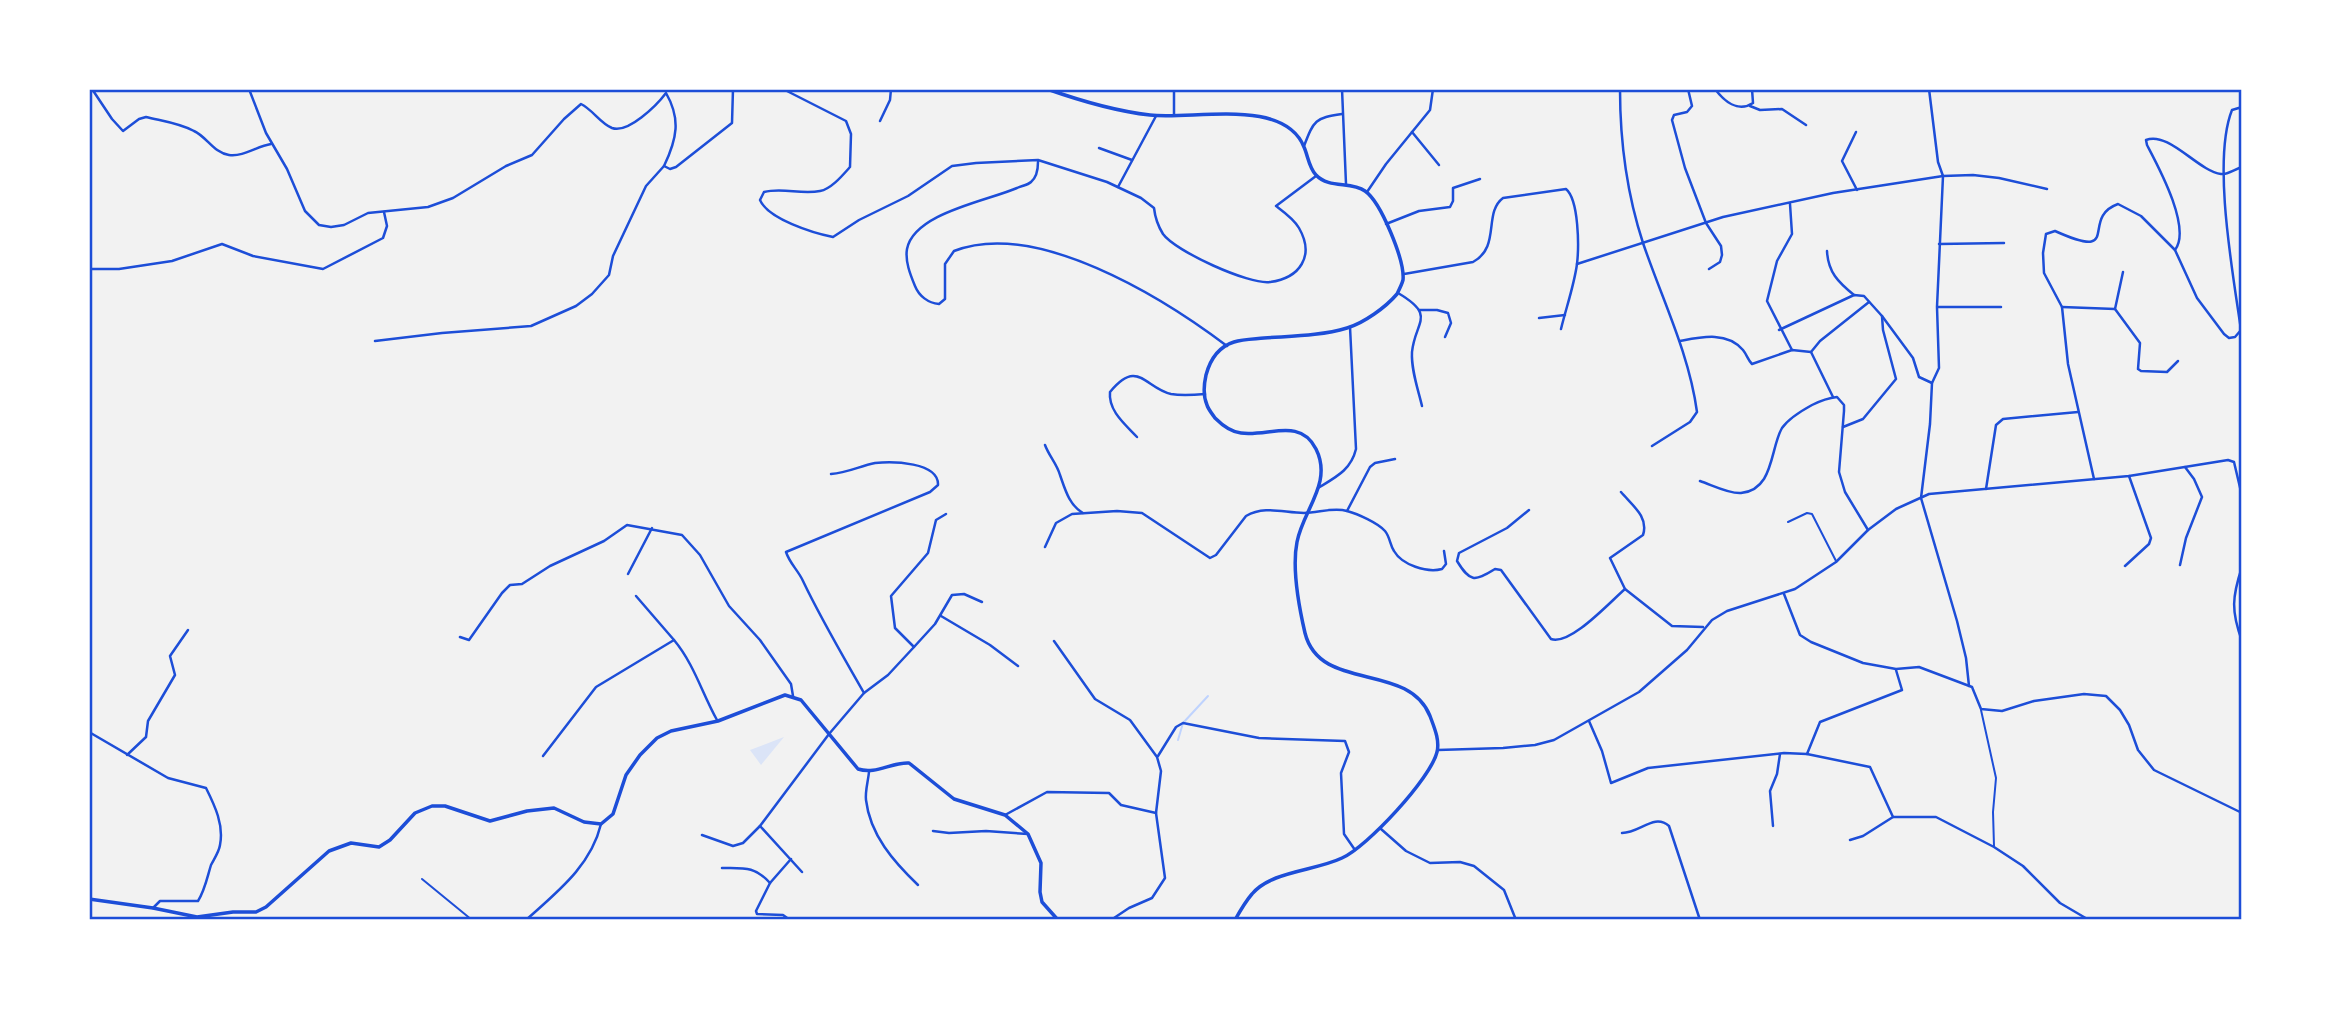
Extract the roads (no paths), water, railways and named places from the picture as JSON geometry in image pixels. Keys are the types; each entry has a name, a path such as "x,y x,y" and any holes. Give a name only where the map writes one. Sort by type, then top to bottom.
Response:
{"main road":[{"path":"1047,89 1089,104 1156,116 1257,116 1275,119 1299,136 1316,176 1327,183 1367,192 1392,237 1403,274 1403,283 1398,293 1384,306 1350,327 1323,333 1235,341 1214,355 1205,380 1207,407 1218,421 1229,429 1241,433 1289,429 1304,435 1314,445 1321,461 1322,476 1314,502 1306,514 1297,543 1295,562 1306,635 1314,653 1334,667 1410,690 1425,704 1437,735 1438,750 1430,768 1405,800 1355,850 1343,858 1267,881 1252,893 1235,920"},
{"path":"89,899 197,917 256,912 266,907 329,851 351,844 379,847 390,840 415,813 428,806 444,806 490,821 527,811 554,808 584,822 601,824 613,814 626,775 640,755 657,738 718,721 775,698 793,696 801,700 858,769 869,772 900,762 909,763 954,799 1005,816 1028,834 1041,863 1042,902 1058,920"}],"street":[{"path":"92,89 123,131 146,117 194,131 205,137 215,149 229,155 238,155 271,144"},
{"path":"249,89 271,144 287,169 305,211 318,225 331,227 344,225 368,213 428,207 453,198 506,166 532,155 581,104 596,113 600,120 620,129 632,125 658,103 665,91"},
{"path":"664,166 670,169 676,167 732,123 733,89"},
{"path":"783,89 846,121 851,134 850,167 822,191 777,188 764,192 760,200 763,207 812,232 833,237 859,220 908,196 952,166 1038,160 1118,187 1141,198 1154,208 1164,235 1183,251 1246,280 1268,282 1285,278 1304,264 1306,255 1299,226 1276,206 1316,176"},
{"path":"880,121 890,100 891,89"},
{"path":"1174,89 1174,115"},
{"path":"1342,89 1346,186"},
{"path":"1367,192 1430,110 1433,89"},
{"path":"1620,89 1629,193 1643,244 1680,341 1696,407 1696,416 1690,422 1652,446"},
{"path":"1688,89 1692,106 1687,112 1674,115 1672,120 1685,168 1706,223 1721,246 1720,262 1709,270"},
{"path":"1715,89 1724,101 1760,110 1782,109 1806,125"},
{"path":"1750,106 1754,97 1752,89"},
{"path":"1929,89 1938,162 1943,176 1937,307 1939,369 1932,383 1921,498 1957,621 1969,686"},
{"path":"375,341 442,332 531,326 576,306 592,294 609,275 613,256 646,186 664,166 676,136 674,108 665,91"},
{"path":"2094,479 2068,363 2062,307 2044,273 2046,234 2056,231 2084,243 2091,243 2097,238 2102,216 2107,208 2118,204 2141,216 2175,250 2197,298 2229,338 2235,337 2241,330 2240,308 2224,175 2227,123 2232,110 2242,107"},
{"path":"1304,146 1313,123 1343,113"},
{"path":"1118,187 1156,116"},
{"path":"1412,132 1439,165"},
{"path":"1857,132 1842,161 1857,190"},
{"path":"2175,250 2178,246 2178,231 2173,201 2146,140 2154,137 2214,172 2224,175 2242,167"},
{"path":"1099,148 1132,160"},
{"path":"1038,160 1038,171 1031,182 957,208 921,226 907,247 908,268 916,290 922,297 939,304 945,299 944,264 954,251 967,245 987,242 1021,244 1109,272 1195,321 1227,346"},
{"path":"1577,264 1723,217 1833,193 1943,176 1973,175 2047,189"},
{"path":"1386,224 1419,211 1450,207 1453,188 1480,178"},
{"path":"1403,274 1473,262 1481,257 1488,245 1496,206 1500,200 1561,189 1570,192 1576,205 1577,264 1561,330"},
{"path":"1790,203 1792,234 1777,261 1767,300 1779,330 1791,350"},
{"path":"89,269 119,269 172,261 222,244 253,256 323,269 383,238 387,226 384,212"},
{"path":"1939,244 2004,243"},
{"path":"1828,251 1830,270 1841,285 1854,295"},
{"path":"2123,272 2115,309 2140,343 2138,369 2167,372 2178,361"},
{"path":"1398,293 1419,310 1421,326 1412,351 1422,406"},
{"path":"1779,330 1854,295 1864,296 1913,358 1919,377 1932,383"},
{"path":"1811,352 1828,334 1870,301"},
{"path":"1937,307 2001,307"},
{"path":"2062,307 2115,309"},
{"path":"1419,310 1448,313 1451,323 1445,337"},
{"path":"1539,318 1564,315"},
{"path":"1843,427 1863,419 1896,379 1882,316"},
{"path":"1318,488 1345,471 1353,460 1356,449 1350,327"},
{"path":"1680,341 1725,338 1743,350 1752,364 1791,350 1811,352"},
{"path":"1811,352 1833,397"},
{"path":"1137,438 1110,404 1110,392 1123,379 1134,376 1145,379 1168,393 1205,394"},
{"path":"1700,481 1737,493 1751,490 1770,468 1784,426 1798,413 1838,397 1844,405 1839,472 1845,492 1868,530"},
{"path":"1986,489 1996,425 2000,421 2078,412"},
{"path":"1045,445 1061,475 1070,500 1076,509 1086,514"},
{"path":"1347,511 1370,467 1375,463 1395,459"},
{"path":"1438,750 1535,745 1553,740 1639,692 1687,650 1704,628 1727,611 1795,589 1836,562 1868,530 1896,509 1928,494 2129,476 2228,460 2234,462 2242,496"},
{"path":"831,474 878,463 896,463 917,465 934,472 939,479 939,485 930,492 786,552 863,693"},
{"path":"2180,565 2186,538 2202,497 2185,467"},
{"path":"2125,566 2149,544 2151,538 2129,476"},
{"path":"1622,492 1642,516 1646,528 1643,535 1610,558 1625,589 1672,626 1704,628"},
{"path":"1045,547 1056,523 1072,514 1117,511 1142,513 1210,558 1216,555 1246,516 1267,509 1306,514 1319,510 1347,511 1380,526 1400,559 1427,570 1442,569 1446,564 1444,551"},
{"path":"1529,510 1507,528 1459,553 1457,561 1466,575 1472,578 1482,577 1495,569 1501,570 1551,639 1557,641 1570,637 1625,589"},
{"path":"914,647 895,628 891,596 921,564 932,542 936,520 946,514"},
{"path":"460,637 469,640 510,585 522,584 550,566 604,541 627,525 652,528 682,535 700,555 729,606 760,640 791,684 793,696"},
{"path":"628,574 652,528"},
{"path":"2242,567 2233,605 2234,618 2242,640"},
{"path":"702,835 733,846 743,843 760,826 863,693 888,675 941,616 952,595 964,594 982,602"},
{"path":"1784,594 1800,635 1811,642 1863,663 1896,669 1919,667 1972,687 1981,709 2002,711 2034,701 2084,694 2106,696 2120,710 2138,750 2154,770 2242,813"},
{"path":"636,596 687,656 702,694 718,721"},
{"path":"941,616 990,645 1018,666"},
{"path":"127,755 146,737 148,721 175,675 170,656 188,630"},
{"path":"543,756 596,687 645,655 674,640"},
{"path":"1054,641 1095,699 1130,720 1157,757 1161,771 1156,813 1165,878 1152,898 1111,920"},
{"path":"1807,754 1820,722 1902,690 1896,669"},
{"path":"1589,721 1602,751 1611,783 1648,768 1780,754 1807,754 1870,767 1893,817"},
{"path":"1157,757 1175,727 1184,723 1259,738 1345,741 1349,752 1341,774 1344,834 1355,850"},
{"path":"89,733 168,778 205,788 216,808 221,827 220,847 198,901 160,901 153,908"},
{"path":"1773,826 1770,791 1777,774 1780,754"},
{"path":"869,772 866,799 879,838 896,864 918,885"},
{"path":"1005,816 1047,792 1110,793 1121,805 1156,813"},
{"path":"1850,840 1863,836 1893,817 1936,817 1994,847 2023,866 2060,904 2089,920"},
{"path":"1622,833 1635,831 1658,821 1666,822 1700,920"},
{"path":"526,920 575,875 597,842 601,824"},
{"path":"760,826 802,872"},
{"path":"1380,827 1406,851 1430,863 1461,862 1474,866 1504,890 1516,920"},
{"path":"933,831 1028,834"},
{"path":"790,859 770,883 756,911 757,914 783,915 790,920"},
{"path":"722,868 758,871 770,883"}],"lane":[{"path":"1788,522 1807,513 1812,514 1836,562"},
{"path":"1981,709 1996,778 1994,847"},
{"path":"422,880 472,920"}],"waterway":[{"path":"1178,740 1183,723 1208,696"}]}
